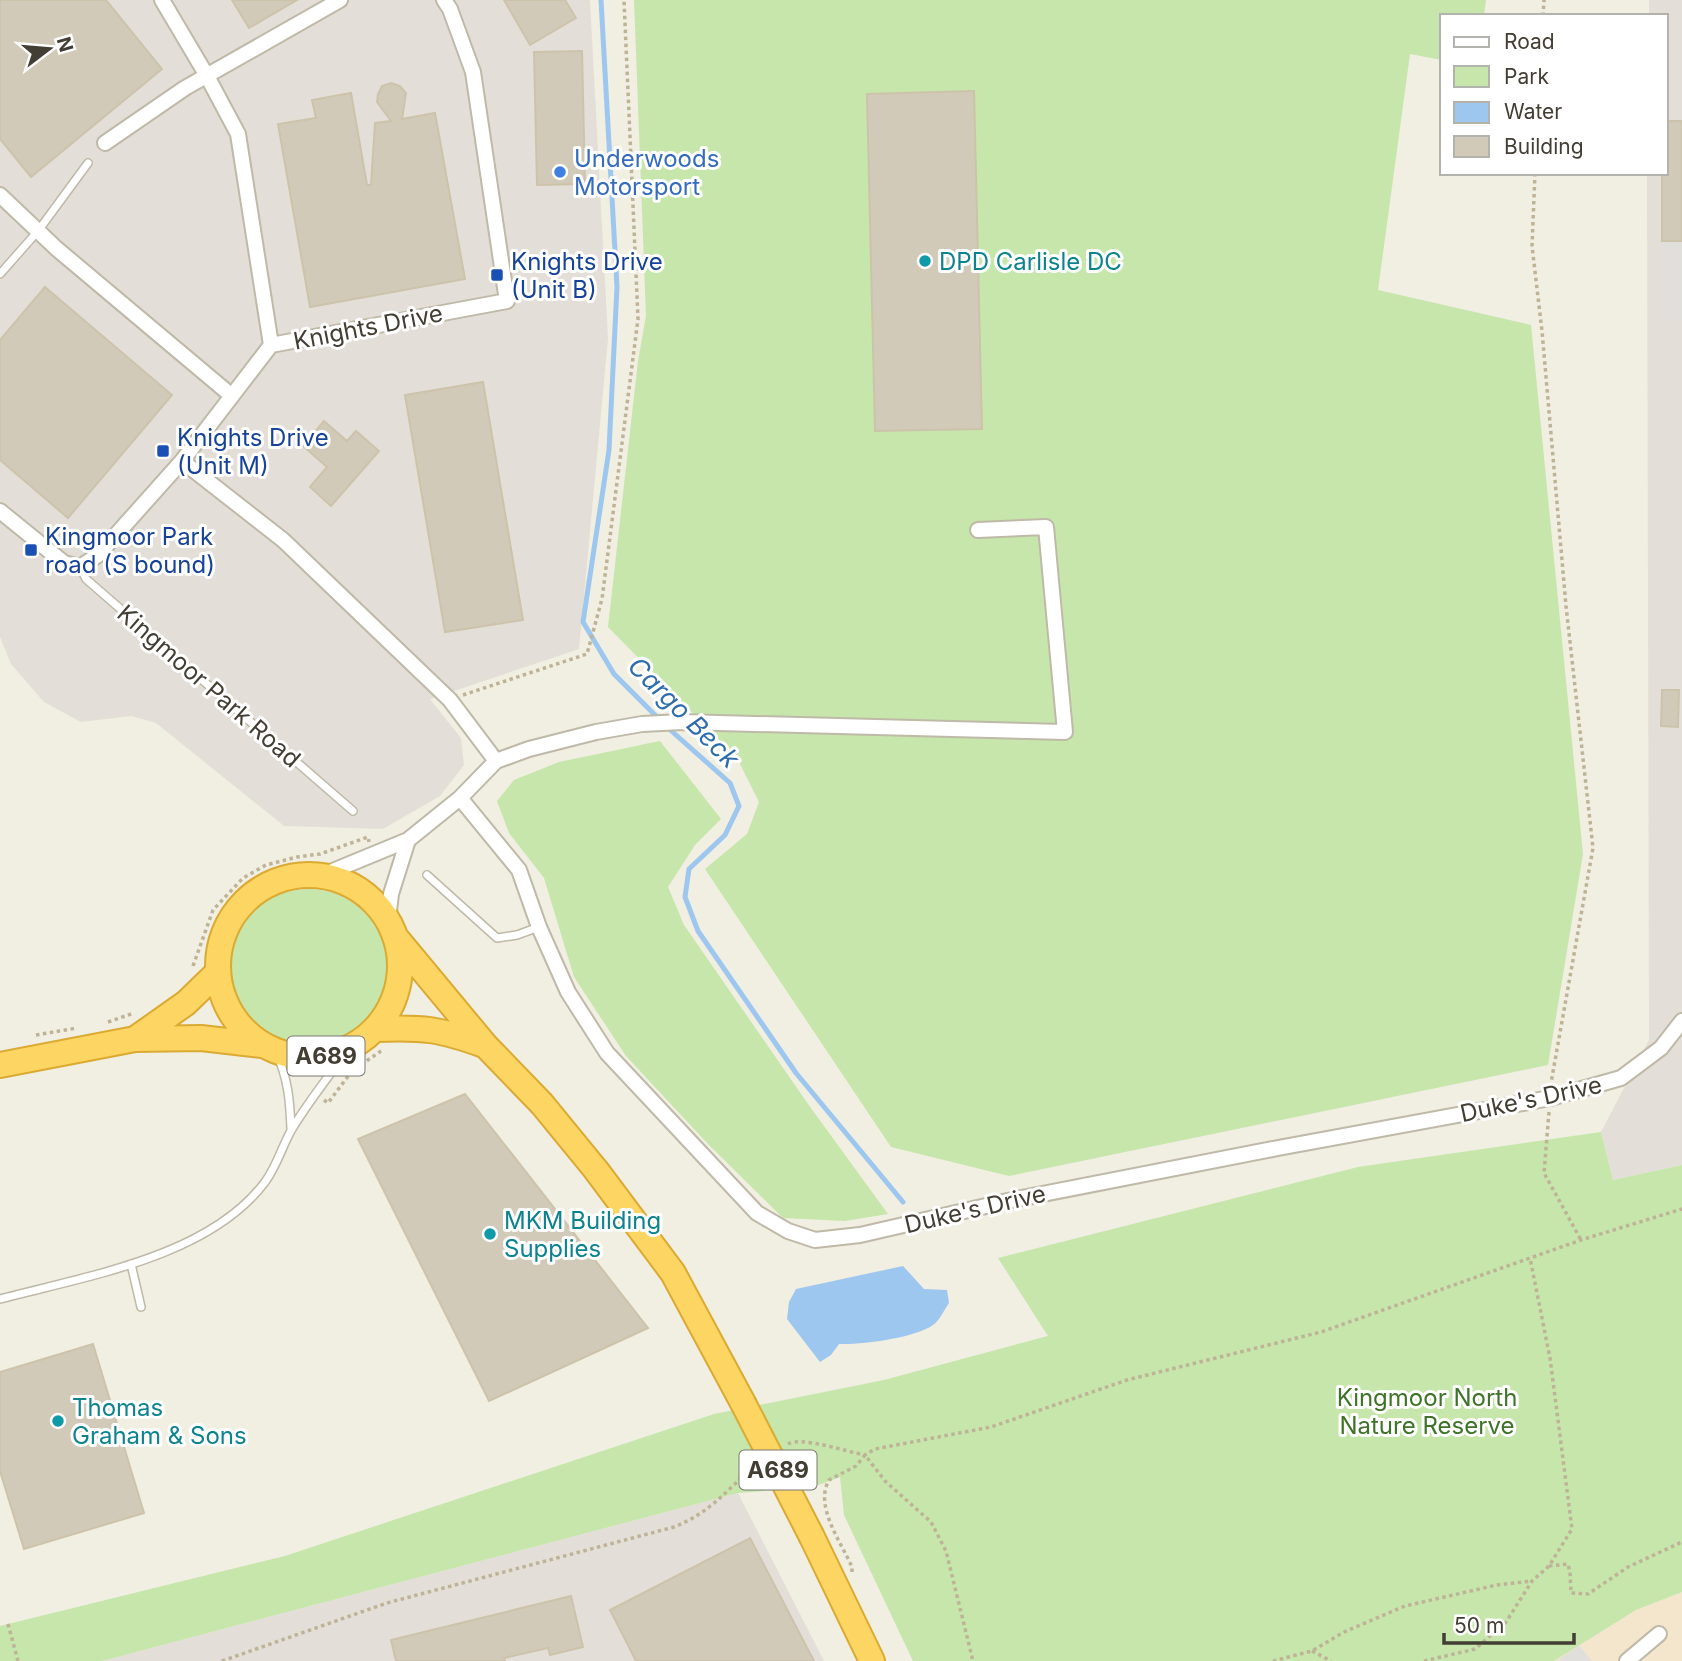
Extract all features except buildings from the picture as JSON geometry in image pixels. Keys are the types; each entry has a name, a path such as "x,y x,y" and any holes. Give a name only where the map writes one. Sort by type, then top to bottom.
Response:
{"highway":[{"name":"A689","path":"269,1048 245,1031 231,1014 222,994 218,972 220,945 230,920 247,899 270,884 282,880 296,876 323,876 349,883 371,898 393,930 485,1045 542,1104 596,1170 673,1273 743,1403 872,1661"},
{"name":"A689","path":"0,1065 135,1039 201,1038 269,1048 298,1057 320,1058 348,1050 376,1029 390,1010 399,987 401,963 393,930"},
{"name":"A689","path":"135,1039 200,993 218,972"},
{"name":"A689","path":"376,1029 432,1029 485,1045"}],"street":[{"path":"162,0 238,134 271,345"},
{"path":"105,142 207,76 340,0"},
{"name":"Knights Drive","path":"80,567 98,555 182,461 271,345 507,301 473,72 450,9 444,0"},
{"path":"0,195 38,231 232,396"},
{"path":"182,461 282,540 450,700 496,761"},
{"name":"Kingmoor Park Road","path":"0,511 64,563 80,567"},
{"path":"323,876 408,841 460,797 496,761 529,748 596,732 642,724 682,722 1065,732 1046,527 978,530"},
{"name":"Duke's Drive","path":"460,797 519,870 539,927 568,992 607,1053 757,1213 788,1231 815,1240 860,1235 1012,1200 1550,1098 1621,1079 1661,1048 1682,1021"},
{"path":"393,930 391,894 408,841"},
{"path":"1627,1661 1659,1634"}],"lane":[{"path":"0,274 38,231 88,163"},
{"name":"Kingmoor Park Road","path":"80,567 86,579 353,811"},
{"path":"427,875 497,938 517,935 539,927"},
{"path":"269,1048 284,1071 289,1091 291,1130"},
{"path":"0,1299 131,1264 205,1235 265,1182 291,1130 348,1050"},
{"path":"131,1264 141,1307"}],"path":[{"path":"450,700 587,654 601,599 638,319 624,0"},
{"path":"1535,175 1532,246 1592,848 1552,1077 1544,1173 1581,1240"},
{"path":"852,1578 852,1567 825,1507 824,1494 829,1479 856,1466 865,1455 875,1449 991,1427 1127,1380 1321,1332 1581,1240 1682,1209"},
{"path":"1424,1661 1475,1648 1506,1622 1532,1581 1549,1566 1572,1530 1550,1358 1530,1258"},
{"path":"783,1447 792,1441 814,1443 865,1455 885,1480 931,1521 946,1551 973,1661"},
{"path":"222,1661 387,1603 674,1527 696,1518 722,1498 756,1464"},
{"path":"1549,1566 1568,1564 1571,1593 1588,1594 1628,1567 1682,1542"},
{"path":"1273,1661 1312,1651 1344,1632 1405,1606 1497,1585 1532,1581"},
{"path":"8,1624 18,1661"},
{"path":"1312,1651 1331,1661"}],"shaded area":[{"path":"0,0 590,0 608,339 579,649 430,699 461,738 464,765 440,796 383,829 284,826 156,723 131,716 81,722 44,702 11,664 0,637"},
{"path":"1649,0 1682,0 1682,1165 1613,1180 1601,1132 1649,1040 1647,175 1668,175 1668,14 1649,14"},
{"path":"1662,241 1682,241 1682,321 1662,321"},
{"path":"738,1493 824,1661 102,1661"},
{"path":"1682,1592 1682,1661 1554,1661 1636,1610"},
{"path":"1579,1645 1592,1661 1557,1661"}],"green space":[{"path":"634,0 1486,0 1484,14 1440,14 1440,60 1410,54 1378,290 1531,325 1583,854 1548,1065 1009,1176 891,1147 705,869 747,834 759,802 737,758 608,627 638,361 646,316"},
{"path":"660,741 721,819 695,845 668,887 684,925 888,1214 845,1221 783,1218 708,1144 626,1056 574,977 544,878 509,833 497,801 514,780 559,762"},
{"path":"309,889 339,895 364,912 381,937 387,967 381,997 364,1022 339,1039 309,1045 279,1039 254,1022 237,997 231,967 237,937 254,912 279,895"},
{"name":"Kingmoor North Nature Reserve","path":"1601,1132 1613,1180 1682,1165 1682,1592 1636,1610 1554,1661 913,1661 844,1515 840,1477 813,1487 738,1493 102,1661 0,1661 0,1626 285,1556 714,1414 884,1380 1048,1336 998,1258 1358,1167"}],"water":[{"path":"903,1266 924,1289 947,1290 949,1303 938,1320 925,1330 888,1340 839,1344 831,1355 820,1362 787,1319 789,1302 796,1289"}],"waterway":[{"name":"Cargo Beck","path":"601,0 617,287 609,450 583,622 614,674 660,720"},
{"name":"Cargo Beck","path":"667,727 730,783 739,806 725,835 689,869 685,897 698,931 796,1073 903,1202"}],"place":[{"name":"Underwoods Motorsport","path":"560,172"},
{"name":"DPD Carlisle DC","path":"925,261"},
{"name":"Knights Drive (Unit B)","path":"497,275"},
{"name":"Knights Drive (Unit M)","path":"163,451"},
{"name":"Kingmoor Park road (S bound)","path":"31,550"},
{"name":"MKM Building Supplies","path":"490,1234"},
{"name":"Thomas Graham & Sons","path":"58,1421"}]}
